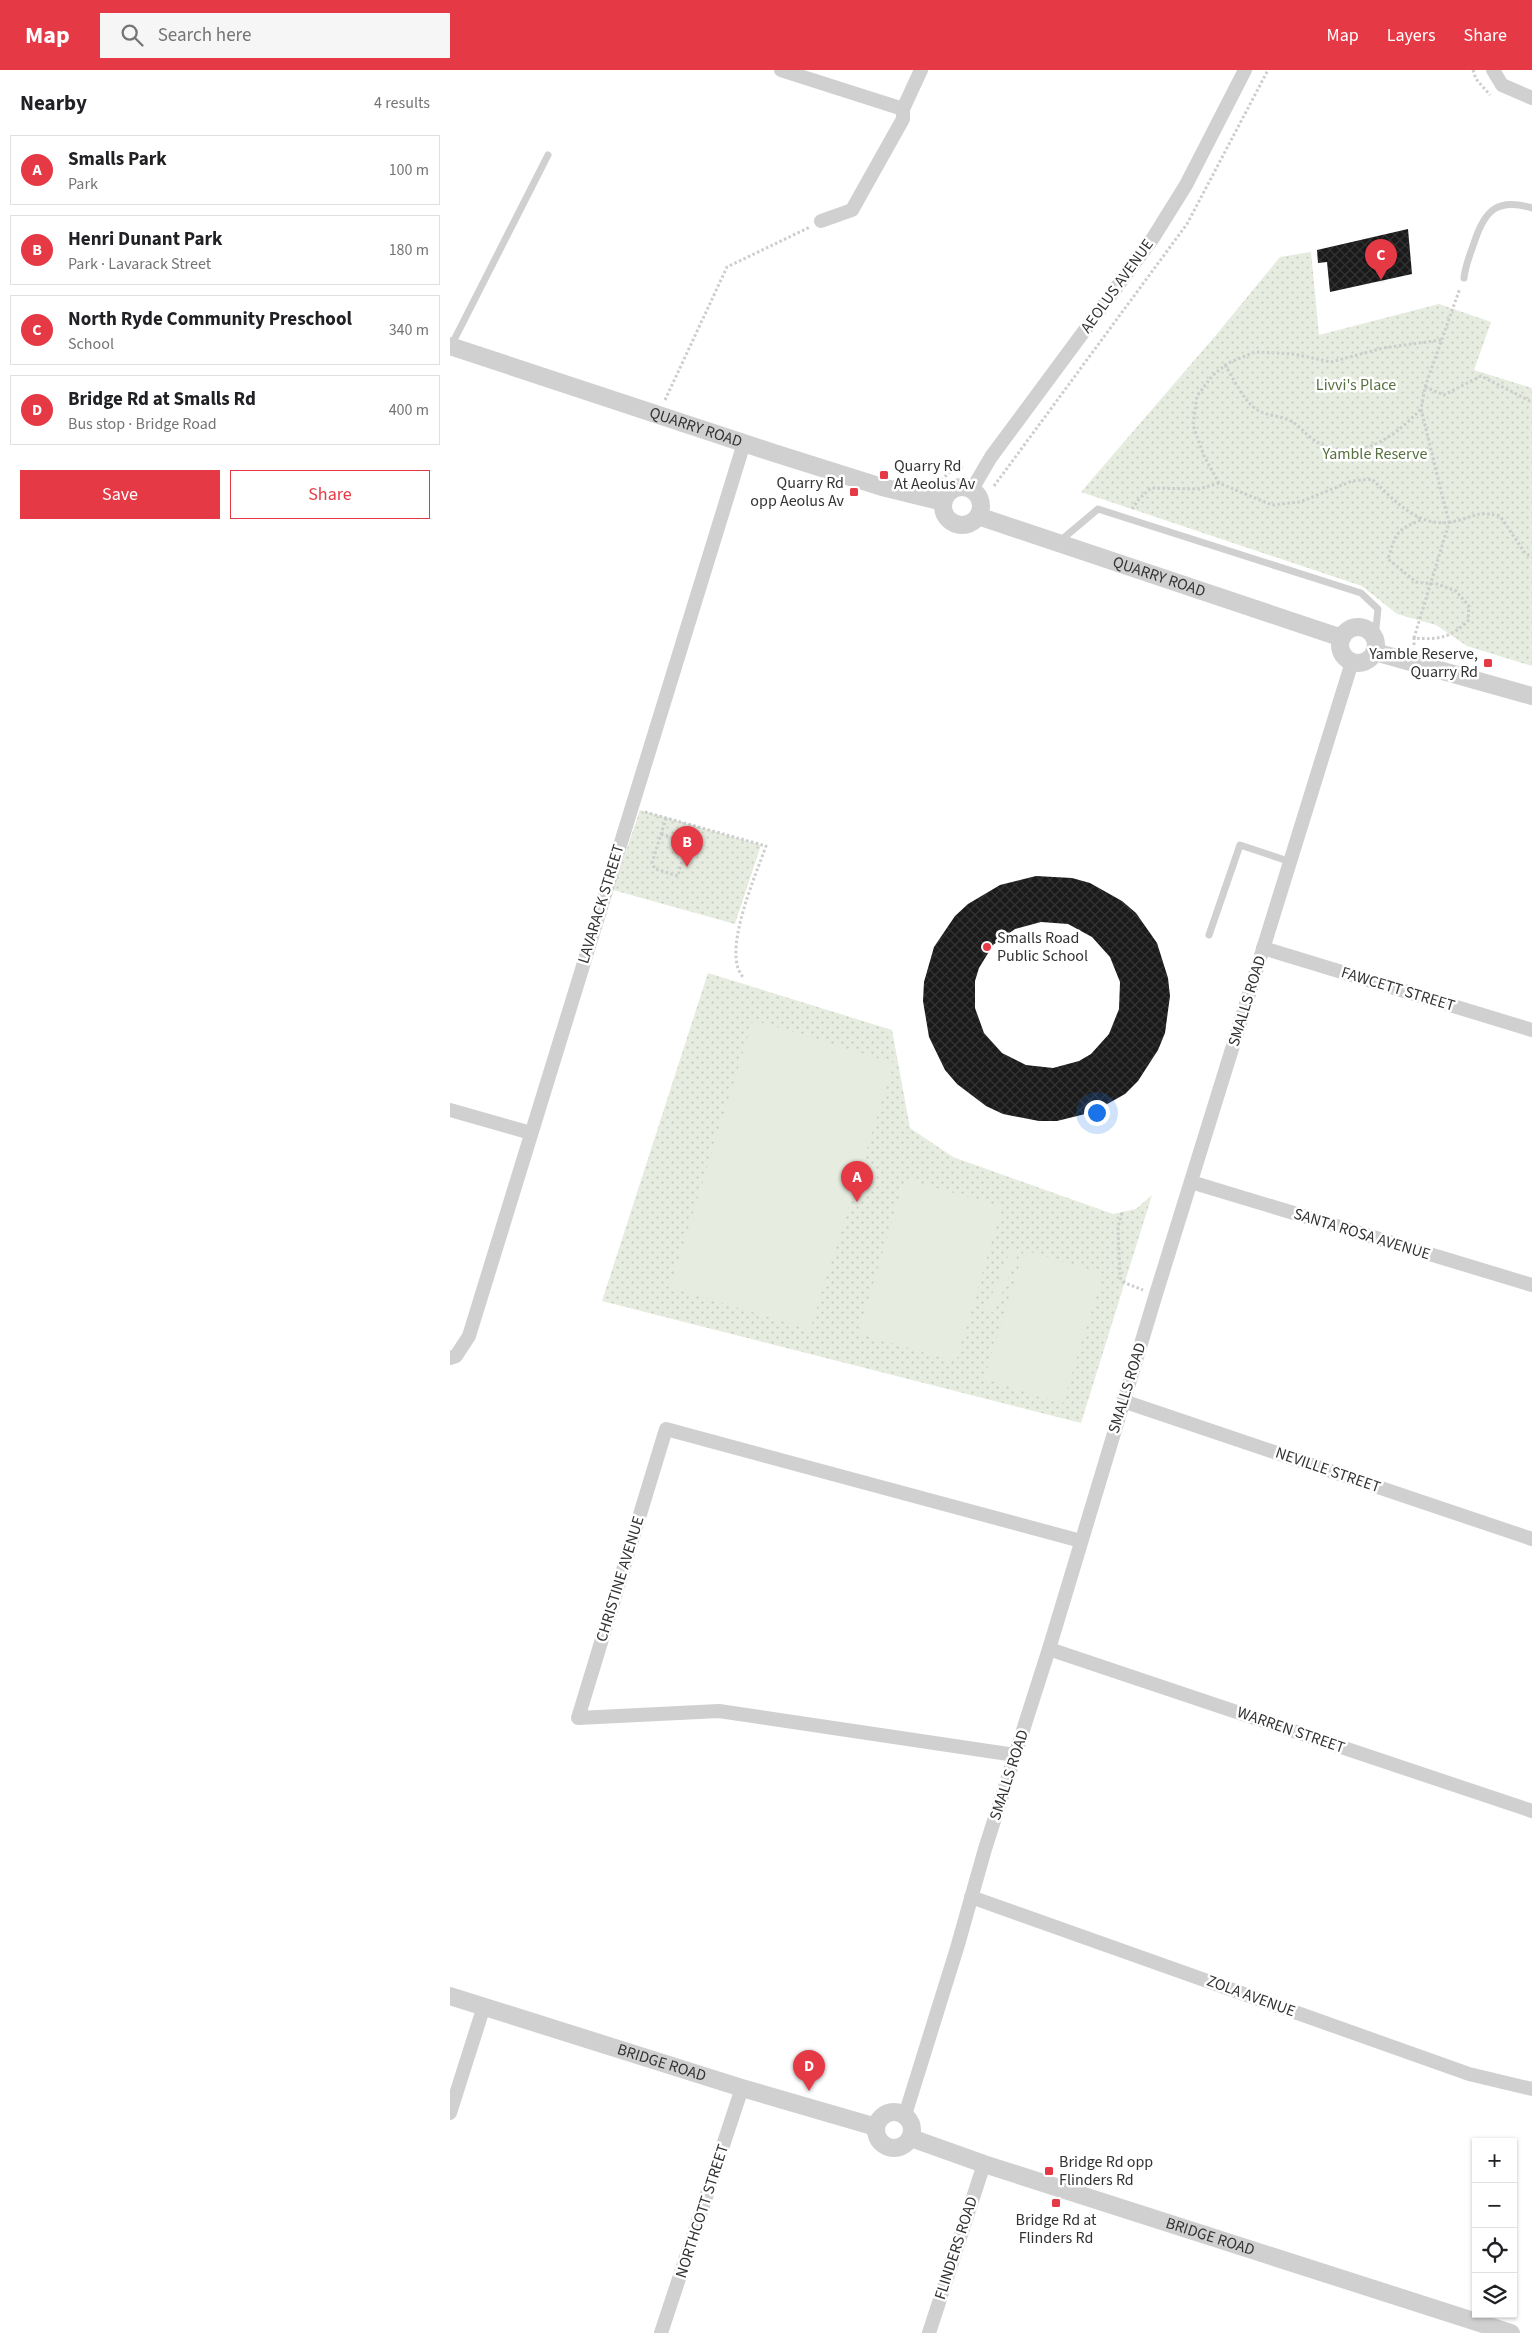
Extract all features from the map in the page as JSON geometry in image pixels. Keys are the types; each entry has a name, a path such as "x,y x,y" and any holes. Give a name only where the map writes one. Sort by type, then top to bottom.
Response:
{"street":[{"path":"782,70 903,109"},
{"path":"821,221 852,210 903,119 903,109 921,70"},
{"name":"AEOLUS AVENUE","path":"971,490 991,457 1153,238 1186,185 1245,70"},
{"path":"1493,70 1502,85 1532,98"},
{"name":"QUARRY ROAD","path":"450,346 882,487 943,502"},
{"name":"LAVARACK STREET","path":"450,1358 456,1356 469,1336 630,808 744,443"},
{"path":"963,488 971,490 980,502 978,516 968,524 955,524 945,515 943,502 947,494 954,489 963,488"},
{"name":"QUARRY ROAD","path":"978,516 1342,638"},
{"path":"1362,627 1368,629 1375,645 1372,657 1363,663 1352,662 1347,659 1341,650 1342,638 1350,629 1362,627"},
{"path":"1375,645 1412,663 1532,696"},
{"name":"SMALLS ROAD","path":"905,2115 1049,1649 1123,1401 1263,948 1292,862 1352,662"},
{"name":"FAWCETT STREET","path":"1263,948 1532,1030"},
{"path":"450,1110 531,1134"},
{"name":"SANTA ROSA AVENUE","path":"1191,1182 1532,1285"},
{"name":"NEVILLE STREET","path":"1123,1401 1532,1539"},
{"name":"CHRISTINE AVENUE","path":"1015,1755 719,1711 578,1718 666,1429 1080,1541"},
{"name":"WARREN STREET","path":"1049,1649 1532,1811"},
{"name":"ZOLA AVENUE","path":"971,1897 1469,2074 1532,2089"},
{"name":"BRIDGE ROAD","path":"450,1996 742,2088 876,2126"},
{"path":"450,2113 484,2006"},
{"name":"NORTHCOTT STREET","path":"661,2333 742,2088"},
{"path":"899,2112 905,2115 911,2122 911,2138 903,2146 892,2148 881,2143 876,2126 878,2121 887,2113 899,2112"},
{"name":"BRIDGE ROAD","path":"911,2138 984,2164 1511,2333"},
{"name":"FLINDERS ROAD","path":"929,2333 984,2164"}],"lane":[{"path":"450,346 548,155"},
{"path":"1464,278 1481,222 1488,213 1496,208 1515,204 1532,208"},
{"path":"1058,543 1098,510 1361,593 1378,610 1375,645"},
{"path":"1209,935 1240,845 1292,862"}],"path":[{"path":"664,401 727,267 821,221"},
{"path":"1412,663 1414,638 1449,523 1421,409 1425,387 1464,278"},
{"path":"1218,483 1204,456 1192,425 1197,396 1213,375 1225,365 1256,352 1294,354 1331,362 1383,348 1442,340"},
{"path":"1225,365 1246,399 1257,410 1292,422 1307,437 1325,447 1347,450 1366,448 1386,440 1421,409"},
{"path":"1425,387 1444,394 1481,376 1532,402"},
{"path":"941,480 957,466 965,469"},
{"path":"1126,518 1139,499 1151,488 1199,489 1218,483 1272,505 1300,502 1352,481 1372,479 1403,507 1421,520 1449,523 1482,512 1500,516 1525,553 1532,557"},
{"path":"1414,638 1435,640 1457,631 1468,621 1469,606 1456,591 1416,582 1388,558 1394,539 1401,529 1421,520"},
{"path":"630,808 766,846 737,934 735,953 737,972 744,978"},
{"path":"666,818 653,866 655,869 678,876 692,825"},
{"path":"661,834 686,842"},
{"path":"1122,1213 1118,1227 1120,1278 1125,1284 1156,1294"}],"green space":[{"name":"Yamble Reserve","path":"1311,252 1319,335 1439,304 1491,322 1474,370 1532,388 1532,666 1467,646 1436,625 1397,614 1362,586 1081,492 1216,335 1280,257"},
{"path":"640,810 761,845 735,924 613,890"},
{"path":"708,973 892,1030 910,1128 953,1157 1113,1214 1136,1209 1152,1195 1081,1423 602,1301"},
{"path":"753,1020 894,1063 810,1330 670,1287"},
{"path":"905,1179 1002,1207 956,1362 858,1333"},
{"path":"1011,1249 1019,1252 994,1313 986,1309"},
{"path":"1024,1250 1103,1274 1063,1403 984,1379"}],"building":[{"path":"1408,229 1412,274 1330,292 1327,262 1318,263 1317,250"},
{"path":"1036,876 1072,878 1090,883 1122,901 1136,913 1157,943 1168,978 1170,996 1165,1033 1158,1050 1138,1081 1125,1094 1093,1112 1057,1121 1039,1121 1003,1114 986,1106 957,1084 945,1070 929,1037 923,1001 924,982 934,947 955,916 968,904 1000,885","holes":["1041,922 1068,924 1092,937 1110,957 1120,982 1119,1009 1109,1034 1091,1054 1079,1061 1053,1068 1026,1065 1002,1053 984,1033 975,1008 975,981 979,968 993,945 1015,929"]}],"place":[{"name":"North Ryde Community Preschool","path":"1381,280"},
{"name":"Quarry Rd At Aeolus Av","path":"884,475"},
{"name":"Quarry Rd opp Aeolus Av","path":"854,492"},
{"name":"Yamble Reserve, Quarry Rd","path":"1488,663"},
{"name":"Henri Dunant Park","path":"687,867"},
{"name":"Smalls Road Public School","path":"987,947"},
{"name":"Smalls Park","path":"857,1202"},
{"name":"Bridge Rd at Smalls Rd","path":"809,2091"},
{"name":"Bridge Rd opp Flinders Rd","path":"1049,2171"},
{"name":"Bridge Rd at Flinders Rd","path":"1056,2203"}],"park label":[{"name":"Livvi's Place","path":"1356,385"}]}
